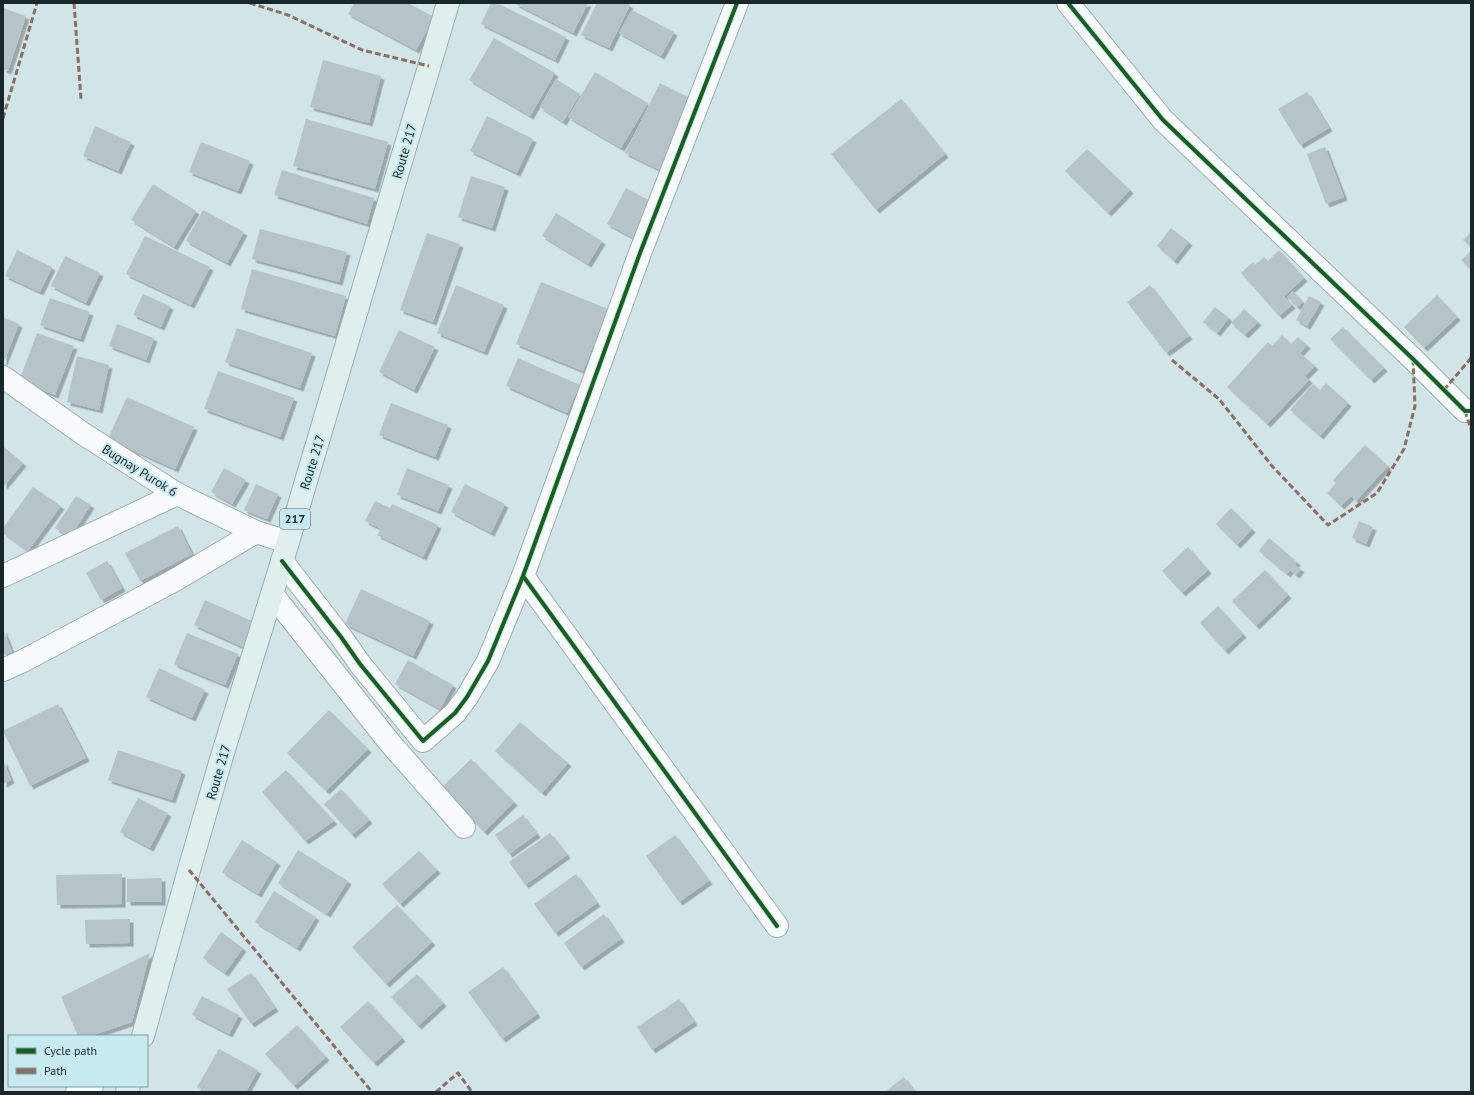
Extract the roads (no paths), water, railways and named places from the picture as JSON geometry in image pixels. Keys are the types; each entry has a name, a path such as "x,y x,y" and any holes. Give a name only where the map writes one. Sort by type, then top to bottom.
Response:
{"main road":[{"name":"Route 217","path":"144,1035 216,779 448,3"}],"street":[{"path":"285,552 360,664 423,741 454,713 467,697 488,661 523,576 640,253 737,3"},
{"path":"1068,3 1164,120 1414,359 1465,411 1471,412"},
{"name":"Bugnay Purok 6","path":"3,377 82,434 176,494 256,532 285,552"},
{"path":"3,576 176,494"},
{"path":"3,670 23,662 175,580 256,532"},
{"path":"523,576 777,926"},
{"path":"272,594 390,743 464,827"},
{"path":"77,1092 90,1087"}]}
